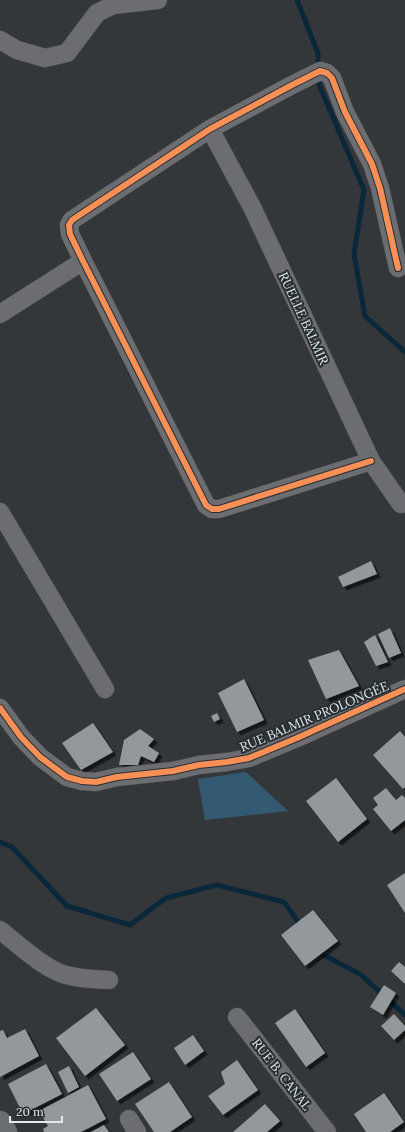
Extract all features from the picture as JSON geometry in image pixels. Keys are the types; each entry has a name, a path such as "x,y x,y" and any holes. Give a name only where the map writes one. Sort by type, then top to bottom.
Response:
{"street":[{"path":"0,40 17,50 45,58 67,53 97,13 113,5 158,0"},
{"path":"371,461 219,509 212,509 206,505 83,261 70,234 69,225 72,220 210,130 292,84 320,71 327,73 332,78 345,112 372,164 380,188 398,268"},
{"name":"RUELLE BALMIR","path":"210,130 252,207 371,461 401,504"},
{"path":"0,314 83,261"},
{"path":"0,512 105,689"},
{"name":"RUE BALMIR PROLONGÉE","path":"0,708 21,737 40,757 67,777 82,781 96,782 117,777 172,771 199,765 249,758 405,689"},
{"path":"0,930 48,967 65,975 109,980"},
{"name":"RUE B. CANAL","path":"237,1017 327,1132"},
{"path":"0,1122 6,1132"}],"shaded area":[{"path":"246,772 288,811 205,820 198,779"}],"building":[{"path":"371,561 377,574 343,587 338,577"},
{"path":"390,628 401,653 389,658 378,634"},
{"path":"375,635 388,662 376,666 364,642"},
{"path":"339,650 359,686 326,699 308,660"},
{"path":"244,679 264,720 237,732 218,693"},
{"path":"217,713 220,719 214,722 211,716"},
{"path":"93,723 113,752 81,770 62,743"},
{"path":"140,729 154,739 148,746 159,753 154,762 141,756 138,765 119,765 124,740"},
{"path":"400,731 405,737 405,787 403,789 373,755"},
{"path":"336,778 367,819 338,842 306,801"},
{"path":"386,788 396,800 402,795 405,798 405,820 391,831 373,809 378,805 373,798"},
{"path":"405,873 405,913 387,885"},
{"path":"313,910 338,941 305,966 281,935"},
{"path":"399,962 405,967 405,984 391,971"},
{"path":"384,985 396,993 383,1015 370,1007"},
{"path":"96,1008 125,1045 85,1076 56,1038"},
{"path":"295,1009 325,1053 306,1067 275,1023"},
{"path":"394,1014 405,1026 405,1030 394,1040 381,1026"},
{"path":"25,1029 39,1056 0,1077 0,1031 3,1030 7,1038"},
{"path":"193,1035 204,1051 185,1065 174,1048"},
{"path":"133,1052 151,1079 117,1101 99,1074"},
{"path":"237,1060 258,1090 223,1115 208,1096 225,1084 221,1072"},
{"path":"46,1064 62,1094 23,1114 8,1084"},
{"path":"69,1066 79,1087 68,1093 58,1072"},
{"path":"169,1082 192,1117 170,1132 154,1132 135,1104"},
{"path":"88,1085 106,1119 81,1132 44,1132 43,1129 48,1126 39,1111"},
{"path":"384,1093 404,1122 390,1132 366,1132 354,1114"},
{"path":"265,1104 280,1121 267,1132 233,1132"},
{"path":"104,1125 109,1132 91,1132"}],"waterway":[{"path":"297,0 318,53 318,82 364,190 354,254 365,316 405,352"},
{"path":"0,842 12,847 67,906 130,925 166,898 217,885 284,902 301,926"},
{"path":"317,949 320,953 360,974 405,1015"}],"cycle path":[{"path":"371,461 219,509 212,509 206,505 83,261 70,234 69,225 72,220 210,129 320,71 327,73 332,78 345,112 372,164 380,188 398,268"},
{"path":"0,708 21,737 40,757 67,777 82,781 96,782 117,777 173,771 199,765 249,758 405,689"}]}
